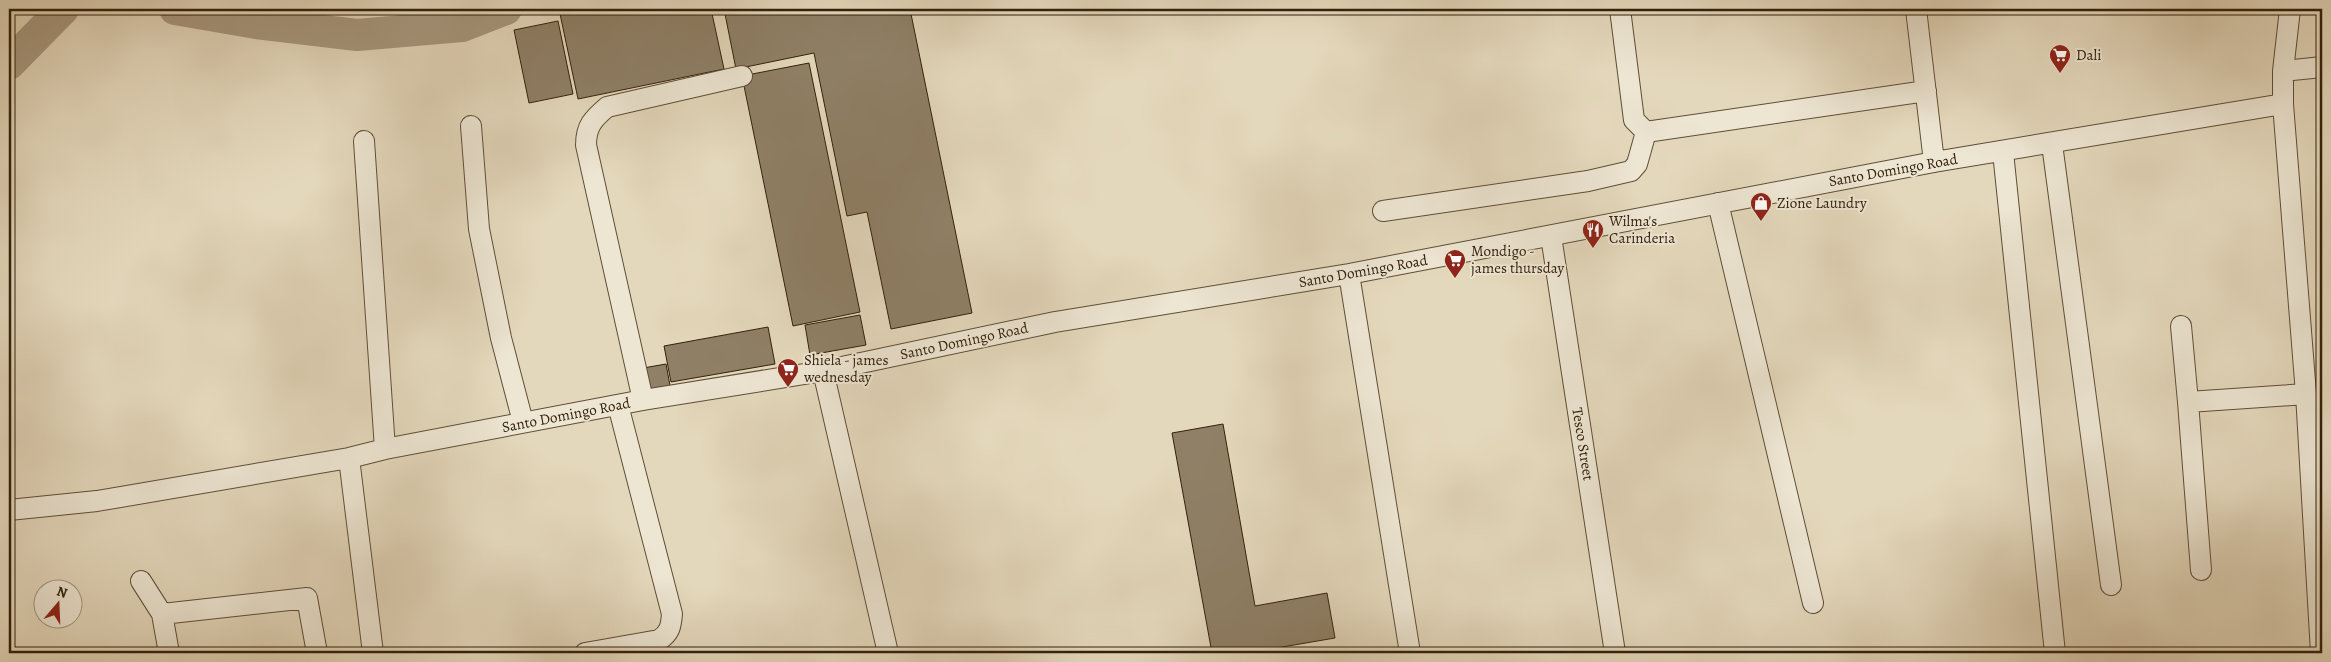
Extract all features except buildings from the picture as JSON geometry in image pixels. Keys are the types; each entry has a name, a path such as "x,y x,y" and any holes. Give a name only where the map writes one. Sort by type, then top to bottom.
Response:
{"street":[{"path":"1620,9 1634,120 1646,132"},
{"path":"1916,9 1934,162"},
{"path":"2290,9 2283,71 2283,104 2306,394 2321,653"},
{"path":"2283,71 2322,67"},
{"path":"643,400 586,145 586,130 594,118 608,107 742,76"},
{"path":"1646,132 1926,91"},
{"name":"Santo Domingo Road","path":"9,510 97,502 349,458 385,449 618,404 823,371 1055,322 1349,274 1934,162 2052,144 2283,104"},
{"path":"471,126 479,229 501,338 523,422"},
{"path":"1383,211 1588,181 1631,171 1637,164 1646,132"},
{"path":"364,141 385,449"},
{"path":"2052,144 2111,585"},
{"path":"2003,152 2055,653"},
{"path":"1718,203 1813,603"},
{"name":"Tesco Street","path":"1551,236 1615,653"},
{"path":"1349,274 1410,653"},
{"path":"2181,326 2201,570"},
{"path":"823,371 888,653"},
{"path":"2188,402 2306,394"},
{"path":"585,653 659,640 667,635 671,627 672,614 618,404"},
{"path":"349,458 373,653"},
{"path":"141,581 162,614 169,653"},
{"path":"162,614 307,598 317,653"}],"waterway":[{"path":"9,64 63,9"},
{"path":"175,9 256,23 357,35 462,26 506,9"}],"place":[{"name":"Dali","path":"2060,74"},
{"name":"Zione Laundry","path":"1761,222"},
{"name":"Wilma's Carinderia","path":"1593,249"},
{"name":"Mondigo - james thursday","path":"1455,279"},
{"name":"Shiela - james wednesday","path":"788,388"}]}
